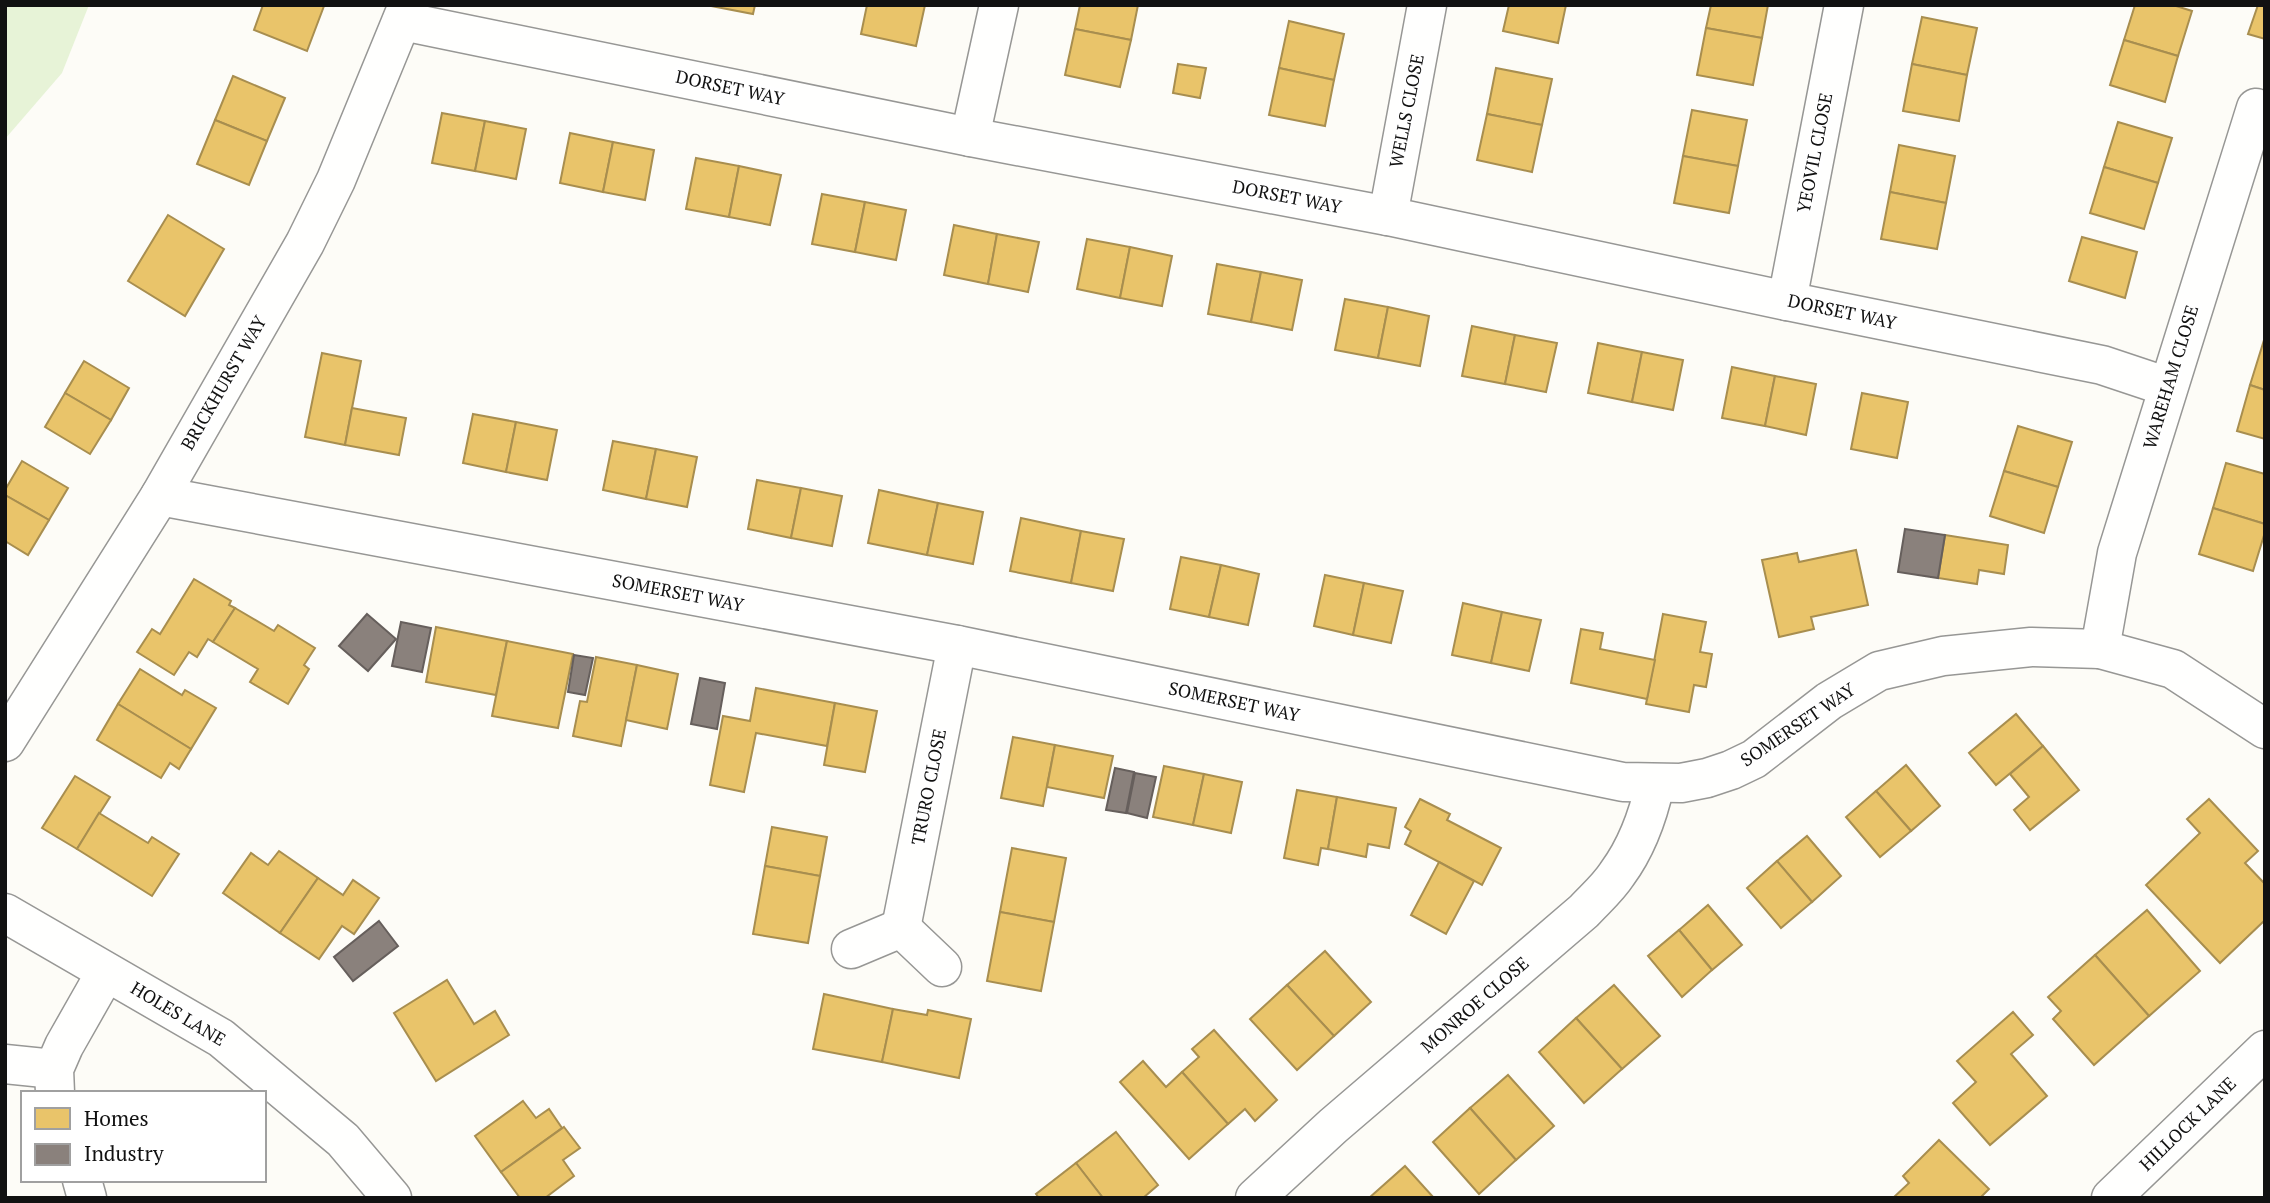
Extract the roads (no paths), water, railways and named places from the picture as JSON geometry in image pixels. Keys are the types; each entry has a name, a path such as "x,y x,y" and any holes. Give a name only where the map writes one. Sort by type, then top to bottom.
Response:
{"street":[{"path":"970,137 999,5"},
{"name":"WELLS CLOSE","path":"1388,216 1427,5"},
{"name":"YEOVIL CLOSE","path":"1787,301 1844,5"},
{"name":"DORSET WAY","path":"405,13 970,137 1388,216 2102,365 2168,387"},
{"name":"BRICKHURST WAY","path":"5,742 160,496 305,243 336,180 405,13"},
{"name":"WAREHAM CLOSE","path":"2100,649 2117,553 2250,106"},
{"name":"SOMERSET WAY","path":"160,496 957,645 1623,782 1681,783 1731,770 1754,759 1829,701 1879,671 1943,656 2006,649 2100,649 2173,669 2265,729"},
{"name":"TRURO CLOSE","path":"901,928 957,645"},
{"name":"MONROE CLOSE","path":"1255,1198 1333,1126 1584,911 1616,876 1631,853 1643,827 1655,784"},
{"name":"HOLES LANE","path":"5,913 222,1038 343,1140 392,1198"},
{"path":"851,949 901,928 942,967"},
{"path":"5,1064 55,1081 64,1046 106,972"},
{"name":"HILLOCK LANE","path":"2111,1198 2265,1050"}]}
